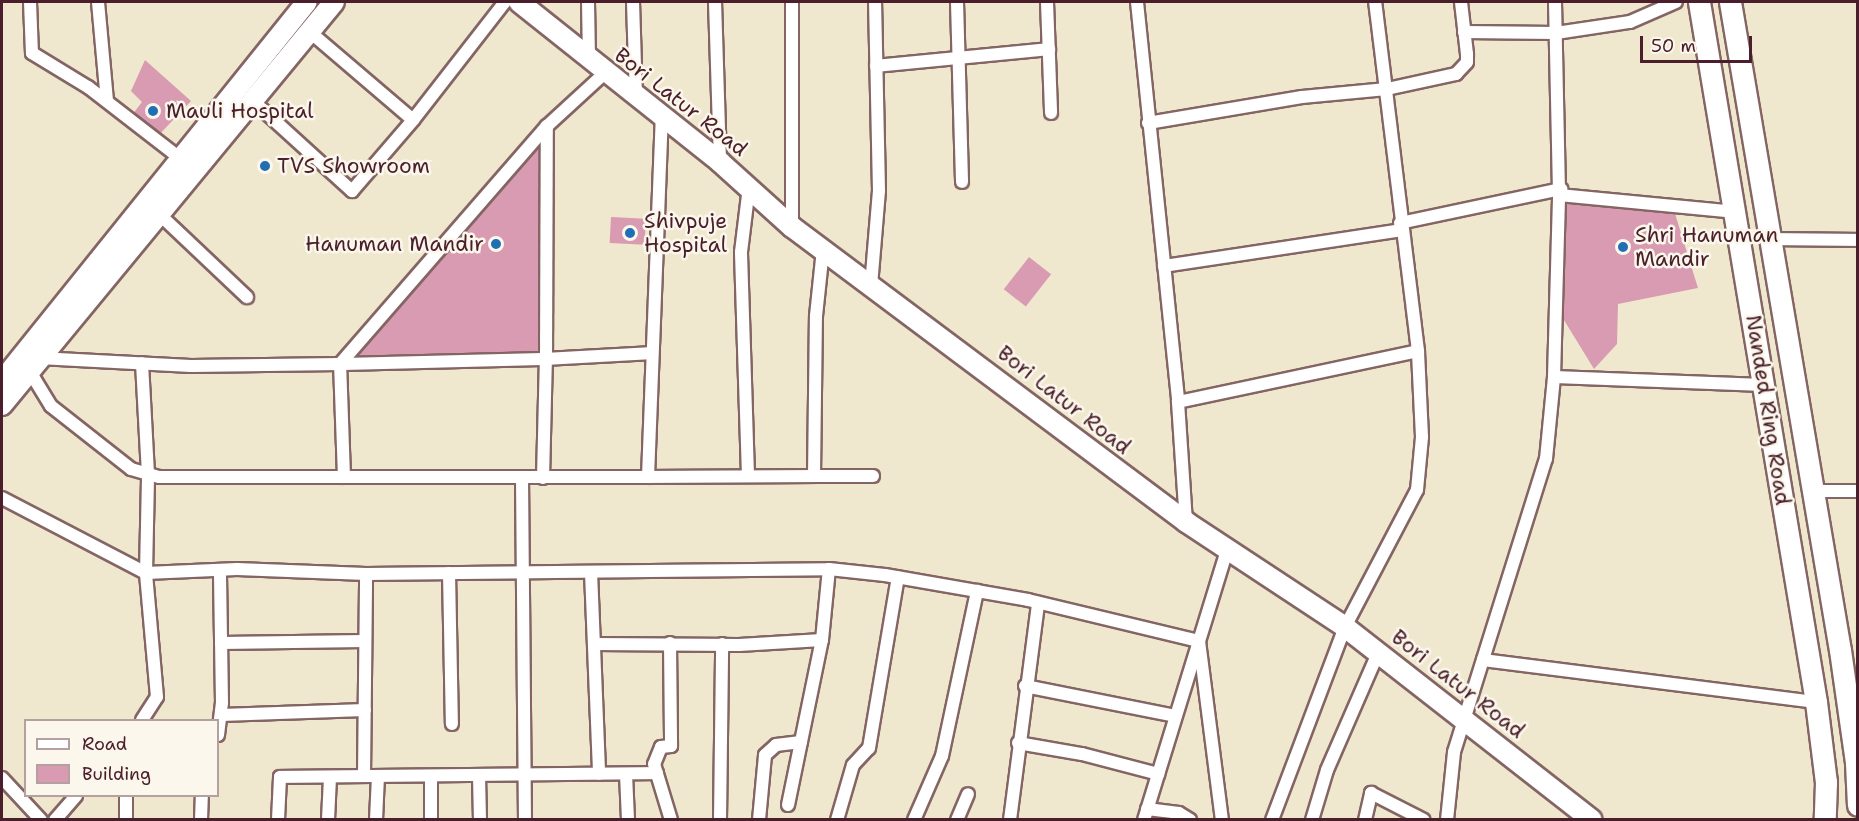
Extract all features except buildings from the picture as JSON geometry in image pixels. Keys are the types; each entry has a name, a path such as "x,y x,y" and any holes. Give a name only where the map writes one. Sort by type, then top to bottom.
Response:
{"highway":[{"name":"Nanded Ring Road","path":"1699,2 1736,212 1816,702 1826,782 1825,819"},
{"path":"1730,2 1813,491 1853,710 1857,805"}],"main road":[{"path":"2,381 307,2"},
{"path":"2,405 157,212 253,101 334,2"},
{"name":"Bori Latur Road","path":"519,2 720,162 792,227 1186,522 1228,548 1378,652 1592,819"}],"street":[{"path":"30,2 32,53 107,100 181,159"},
{"path":"98,2 107,100"},
{"path":"253,101 352,191 413,120 505,2"},
{"path":"588,2 589,59"},
{"path":"633,2 636,96"},
{"path":"715,2 720,162"},
{"path":"792,2 792,227"},
{"path":"871,286 878,238 875,2"},
{"path":"957,2 962,182"},
{"path":"1047,2 1051,113"},
{"path":"1137,2 1178,402 1186,522"},
{"path":"1272,819 1344,627 1417,490 1422,437 1418,351 1400,226 1387,89 1375,2"},
{"path":"1148,123 1302,98 1387,89 1456,74 1467,62 1461,2"},
{"path":"1447,819 1454,752 1546,459 1554,377 1560,192 1555,2"},
{"path":"1464,32 1556,33 1630,22 1677,2"},
{"path":"310,32 413,120"},
{"path":"876,66 959,56 1049,49"},
{"path":"344,477 340,364 547,126 606,72"},
{"path":"648,477 663,116"},
{"path":"543,478 547,126"},
{"path":"747,476 741,252 749,187"},
{"path":"1164,266 1400,226 1560,192 1736,212"},
{"path":"157,212 246,297"},
{"path":"1772,239 1857,240"},
{"path":"814,476 816,316 823,249"},
{"path":"1178,402 1418,351"},
{"path":"652,353 546,360 340,364 33,364 51,406 131,469 148,474 543,478 873,476"},
{"path":"142,363 148,474 146,573 158,697 142,719"},
{"path":"1554,377 1764,385"},
{"path":"522,477 521,573 525,819"},
{"path":"1813,491 1857,491"},
{"path":"2,498 146,573 220,570 366,574 829,569 898,577 977,591 1199,641"},
{"path":"1190,819 1179,813 1145,814 1228,548"},
{"path":"788,805 822,640 829,569"},
{"path":"219,728 221,715 220,570"},
{"path":"591,572 599,774"},
{"path":"449,573 452,724"},
{"path":"364,776 366,574"},
{"path":"837,819 853,765 869,748 898,577"},
{"path":"914,819 942,756 977,591"},
{"path":"1010,819 1025,686 1038,603"},
{"path":"594,644 722,644 822,640"},
{"path":"221,643 365,641"},
{"path":"1199,641 1222,819"},
{"path":"670,643 671,746 661,747 654,764 671,819"},
{"path":"720,819 722,644"},
{"path":"1312,819 1326,770 1378,652"},
{"path":"1483,660 1816,702"},
{"path":"1025,686 1175,716"},
{"path":"221,715 364,710"},
{"path":"759,819 765,755 776,746 801,742"},
{"path":"1018,743 1082,754 1158,774"},
{"path":"278,819 280,777 657,773"},
{"path":"626,774 628,819"},
{"path":"376,819 378,776"},
{"path":"431,776 431,819"},
{"path":"479,776 480,819"},
{"path":"328,819 330,777"},
{"path":"2,778 41,819"},
{"path":"1365,819 1371,793 1424,819"},
{"path":"957,819 968,795"},
{"path":"55,819 74,797"},
{"path":"126,797 126,819"},
{"path":"201,819 202,797"}],"place":[{"name":"Mauli Hospital","path":"153,111"},
{"name":"TVS Showroom","path":"265,166"},
{"name":"Shivpuje Hospital","path":"630,233"},
{"name":"Hanuman Mandir","path":"496,244"},
{"name":"Shri Hanuman Mandir","path":"1623,247"}]}
